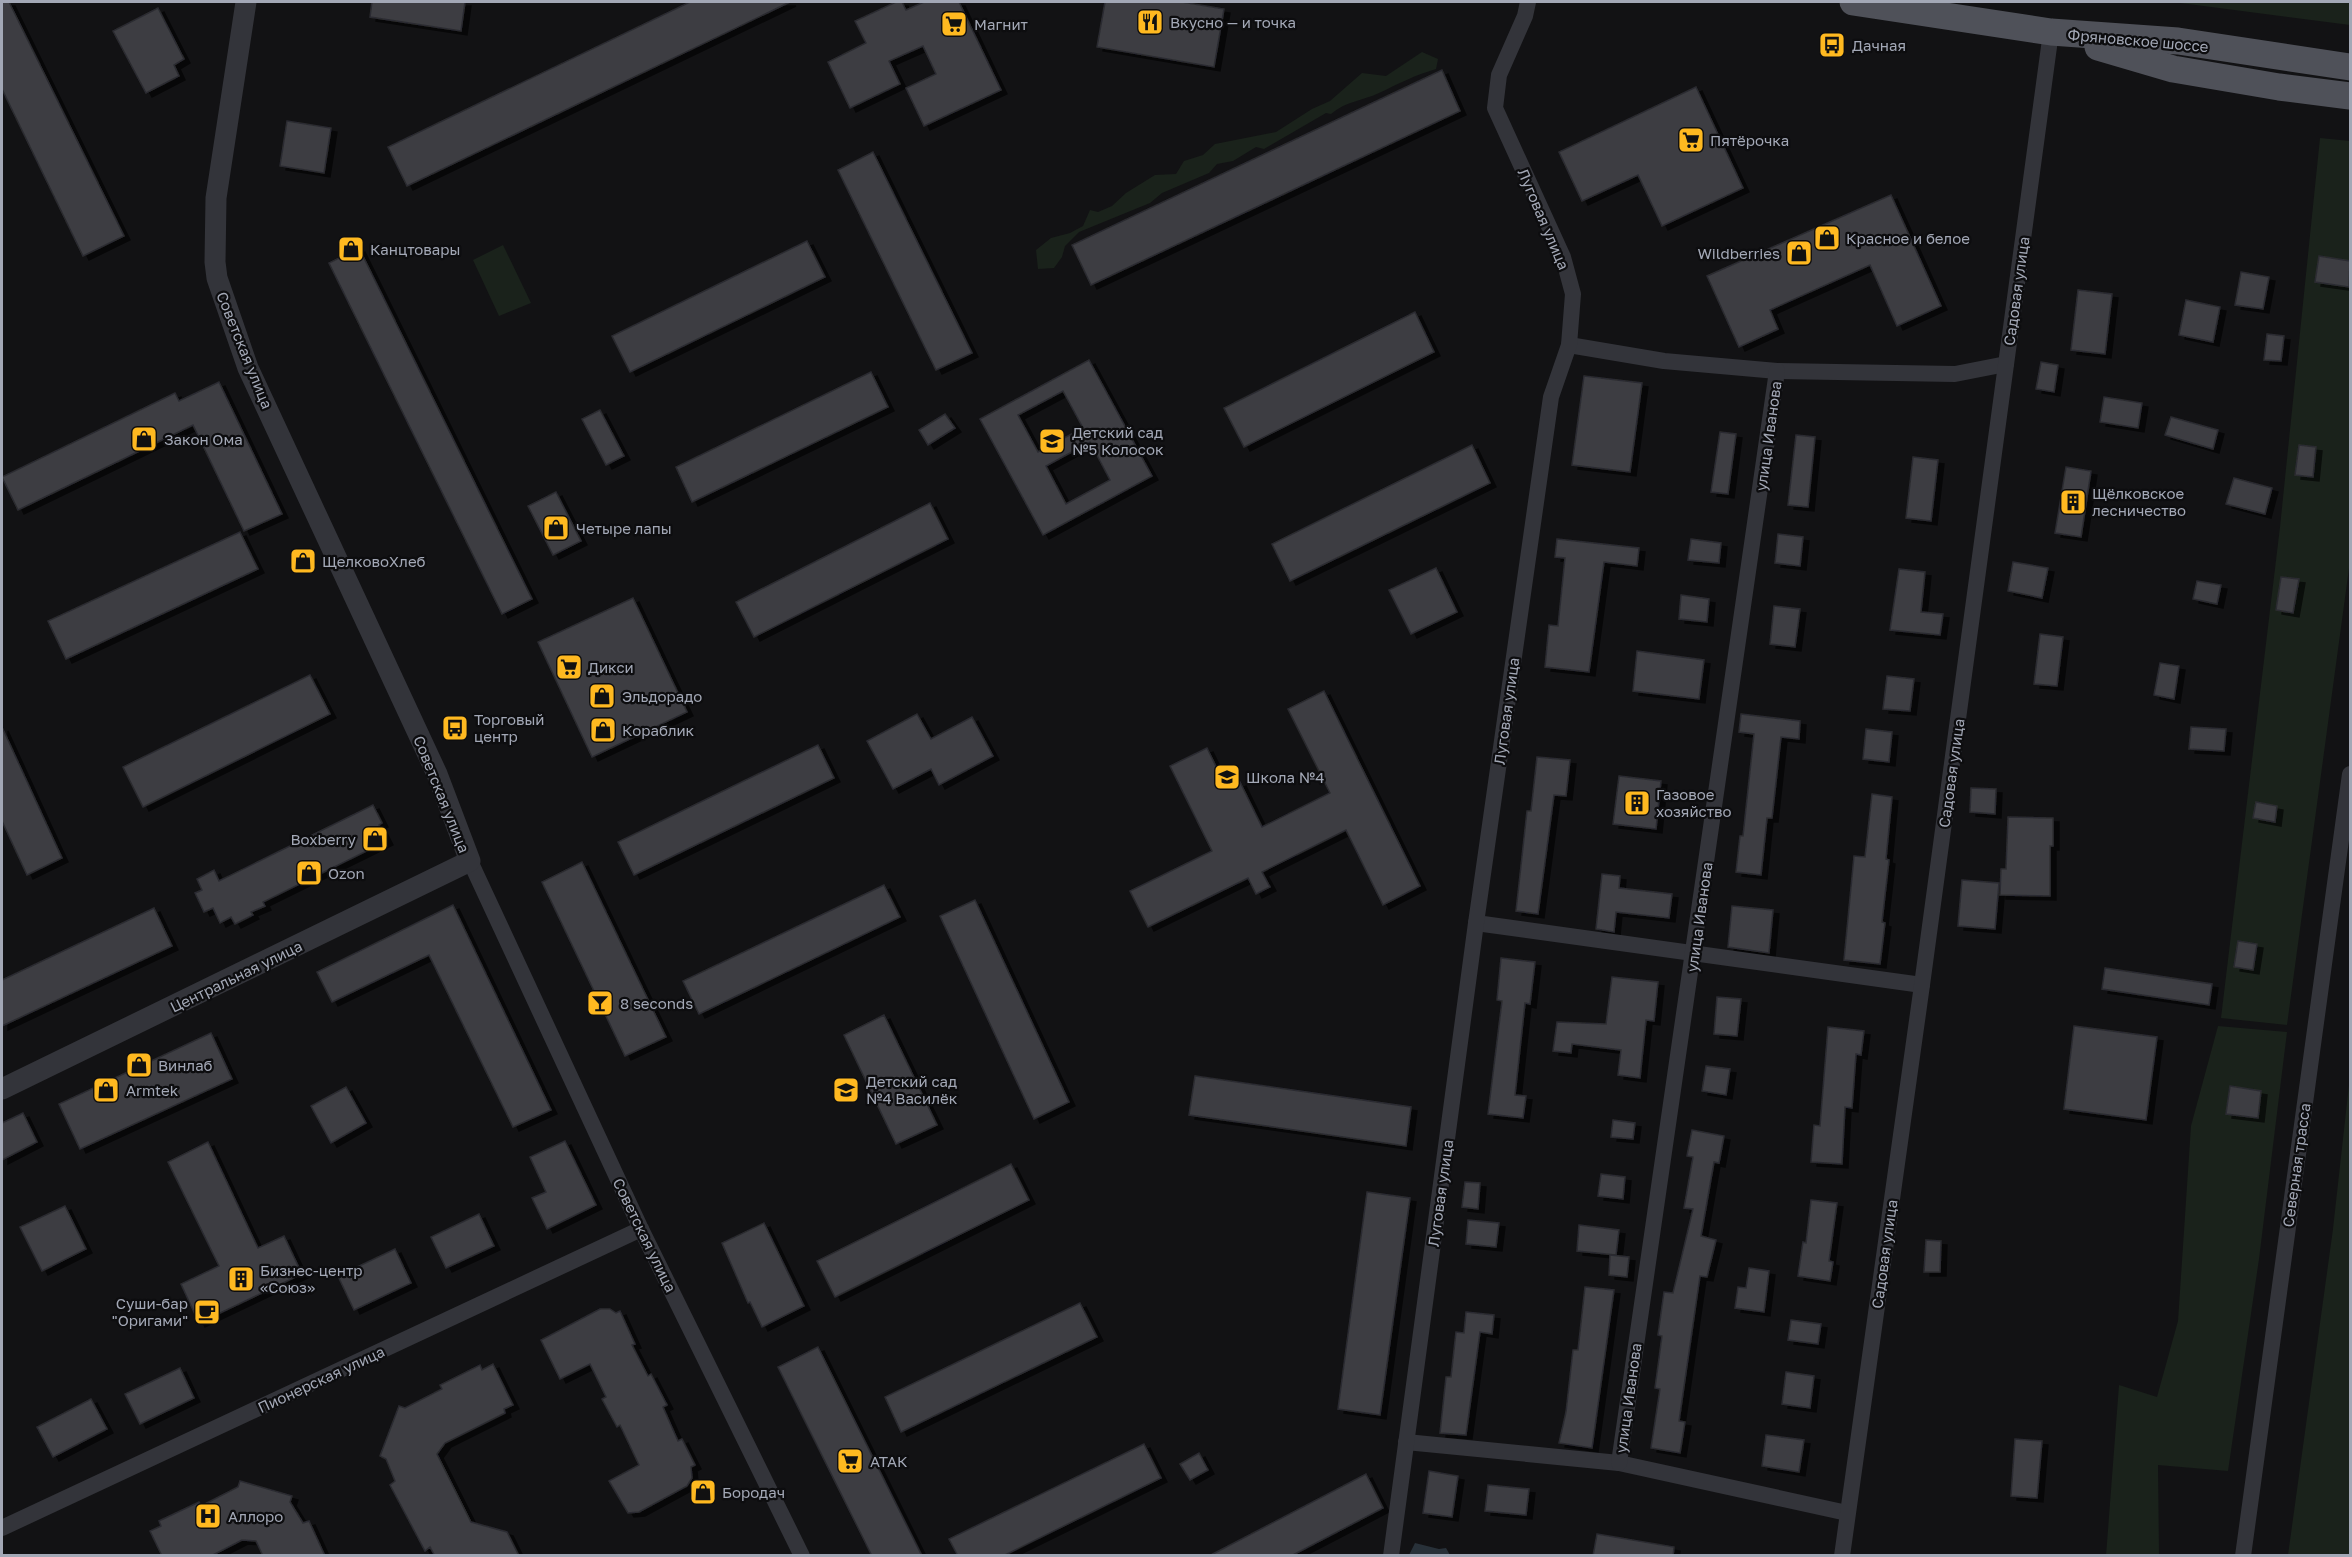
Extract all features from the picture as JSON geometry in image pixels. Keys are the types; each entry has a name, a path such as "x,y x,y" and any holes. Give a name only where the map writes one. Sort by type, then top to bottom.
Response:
{"main road":[{"path":"1854,2 2051,32"},
{"name":"Фряновское шоссе","path":"2051,32 2178,41 2350,67"},
{"name":"Фряновское шоссе","path":"2051,32 2173,69 2278,87 2350,96"}],"street":[{"name":"Советская улица","path":"246,2 216,198 214,262 217,278 248,368 437,774 470,861 641,1229 802,1556"},
{"name":"Луговая улица","path":"1391,1556 1476,923 1551,398 1569,345 1574,294 1563,257 1495,108 1499,75 1525,16 1528,2"},
{"name":"Садовая улица","path":"1842,1556 2051,32"},
{"path":"1569,345 1664,361 1777,371 1955,374 2006,364"},
{"name":"улица Иванова","path":"1619,1463 1777,371"},
{"name":"Северная трасса","path":"2243,1556 2350,774"},
{"name":"Центральная улица","path":"2,1089 470,861"},
{"path":"1476,923 1922,985"},
{"name":"Пионерская улица","path":"2,1528 641,1229"},
{"path":"1406,1442 1619,1463 1847,1513"}],"shaded area":[{"path":"2173,2 2350,2 2350,25"},
{"path":"1422,52 1438,59 1436,69 1373,96 1348,104 1331,114 1326,113 1264,149 1256,147 1233,161 1217,164 1209,173 1162,193 1150,203 1079,232 1065,246 1062,257 1054,268 1038,269 1036,250 1051,238 1070,233 1083,226 1090,210 1098,212 1112,206 1126,193 1155,175 1176,174 1184,161 1203,155 1215,144 1276,132 1312,109 1330,101 1362,73 1386,76"},
{"path":"2320,138 2350,141 2350,561 2287,1025 2221,1018 2280,527"},
{"path":"503,245 531,303 499,316 473,260"},
{"path":"2218,1026 2287,1032 2259,1259 2228,1471 2158,1465 2159,1555 2106,1556 2119,1385 2157,1397 2178,1321 2191,1126"},
{"path":"2350,1076 2350,1555 2288,1555 2333,1229"},
{"path":"1415,1543 1439,1549 1446,1548 1450,1555 1409,1555"}],"building":[{"path":"2,2 9,2 124,236 83,256 2,89"},
{"path":"372,2 465,2 461,31 370,17"},
{"path":"690,2 790,2 407,186 388,147"},
{"path":"896,2 902,2 906,10 924,2 959,2 1001,90 924,126 906,88 936,74 923,46 889,61 900,84 850,108 828,62 866,43 855,21"},
{"path":"1105,2 1182,2 1224,9 1214,67 1097,47"},
{"path":"158,8 184,59 174,65 179,76 146,93 113,31"},
{"path":"1442,70 1460,111 1091,285 1072,245"},
{"path":"1696,87 1743,188 1662,226 1638,175 1582,201 1559,152"},
{"path":"287,121 331,128 324,173 280,166"},
{"path":"873,152 972,353 936,370 838,170"},
{"path":"1891,195 1941,306 1897,326 1870,265 1770,310 1778,329 1739,347 1707,276"},
{"path":"807,241 825,277 630,372 612,336"},
{"path":"359,248 532,599 502,614 329,263"},
{"path":"2319,256 2350,261 2349,287 2315,282"},
{"path":"2241,272 2269,277 2263,309 2235,305"},
{"path":"2078,290 2112,294 2105,354 2071,350"},
{"path":"2186,300 2220,307 2213,342 2179,335"},
{"path":"1415,312 1434,352 1244,447 1224,408"},
{"path":"2267,334 2284,336 2281,361 2264,360"},
{"path":"1089,360 1152,476 1043,535 980,419","holes":["1063,391 1083,428 1038,452 1018,415","1090,442 1110,480 1066,504 1046,466"]},
{"path":"2041,362 2058,365 2054,392 2036,389"},
{"path":"871,372 888,407 692,502 676,467"},
{"path":"1584,376 1642,383 1630,472 1572,465"},
{"path":"219,382 282,514 244,531 193,425 18,510 2,477 175,393 179,401"},
{"path":"2104,397 2142,403 2138,428 2100,422"},
{"path":"600,410 624,456 606,465 582,419"},
{"path":"945,414 955,428 928,445 919,430"},
{"path":"2171,417 2218,430 2213,449 2165,435"},
{"path":"1720,432 1736,434 1728,494 1711,492"},
{"path":"1796,435 1815,437 1808,507 1788,505"},
{"path":"1472,445 1490,483 1290,581 1272,544"},
{"path":"2299,445 2316,447 2313,477 2295,475"},
{"path":"1913,457 1938,460 1931,521 1906,518"},
{"name":"Щёлковское лесничество","path":"2066,467 2091,471 2081,537 2055,533"},
{"path":"2234,478 2272,488 2265,514 2226,504"},
{"path":"556,492 581,541 553,555 528,506"},
{"path":"930,503 948,539 754,637 736,602"},
{"path":"240,532 258,569 66,659 48,621"},
{"path":"1778,534 1803,537 1800,566 1775,563"},
{"path":"1557,539 1639,548 1637,566 1604,562 1589,672 1545,667 1549,625 1558,626 1565,558 1555,557"},
{"path":"1691,539 1721,543 1719,563 1688,560"},
{"path":"2013,562 2048,568 2042,598 2008,591"},
{"path":"1436,568 1457,612 1411,634 1389,590"},
{"path":"1899,569 1925,572 1921,612 1943,614 1940,635 1890,630"},
{"path":"2281,577 2299,579 2293,613 2276,610"},
{"path":"2197,581 2221,585 2217,604 2193,599"},
{"path":"1681,595 1709,599 1707,622 1679,619"},
{"path":"633,598 687,712 592,757 538,642"},
{"path":"1774,606 1800,609 1795,647 1770,644"},
{"path":"2040,634 2063,637 2057,686 2034,684"},
{"path":"1637,651 1704,660 1699,699 1633,691"},
{"path":"2160,663 2179,666 2174,699 2154,695"},
{"path":"310,675 330,714 143,807 123,767"},
{"path":"1887,676 1914,679 1910,711 1883,709"},
{"path":"1324,691 1420,886 1383,905 1346,830 1262,872 1270,887 1256,894 1248,878 1148,927 1130,891 1212,851 1170,766 1207,748 1227,789 1240,782 1262,827 1330,793 1288,709"},
{"path":"917,714 931,739 972,717 993,756 939,785 931,769 893,789 867,741"},
{"path":"1741,714 1800,721 1799,739 1781,737 1772,818 1767,818 1761,875 1736,872 1740,836 1743,836 1754,734 1739,732"},
{"path":"2,727 62,858 27,875 2,821"},
{"path":"2191,727 2226,729 2224,751 2189,749"},
{"path":"1866,729 1892,732 1889,762 1863,759"},
{"path":"818,745 834,778 634,875 618,842"},
{"path":"1537,757 1570,760 1566,796 1554,795 1538,914 1516,911 1527,811 1531,811"},
{"name":"Газовое хозяйство","path":"1619,776 1661,781 1656,829 1613,824"},
{"path":"1971,788 1996,789 1995,814 1970,812"},
{"path":"1872,794 1892,797 1886,859 1889,860 1882,922 1885,923 1880,964 1844,960 1854,856 1865,857"},
{"path":"2256,802 2277,806 2275,822 2253,818"},
{"path":"373,805 382,823 379,825 387,841 263,902 265,906 251,912 253,915 235,924 231,917 220,923 213,908 204,912 195,893 202,890 197,879 214,870 219,881"},
{"path":"2008,817 2053,818 2053,846 2050,846 2050,896 2000,895 2001,869 2006,869"},
{"path":"582,862 666,1037 625,1056 542,882"},
{"path":"1602,874 1620,876 1619,888 1672,894 1669,918 1616,912 1614,932 1596,929"},
{"path":"1962,880 1999,883 1995,929 1958,926"},
{"path":"884,885 900,917 699,1014 683,981"},
{"path":"975,900 1069,1102 1034,1119 940,916"},
{"path":"453,905 551,1110 513,1127 429,955 332,1002 317,972"},
{"path":"1732,906 1773,910 1769,953 1728,947"},
{"path":"154,908 172,946 2,1026 2,980"},
{"path":"2238,941 2257,944 2253,970 2234,967"},
{"path":"1501,958 1535,962 1530,1004 1525,1003 1515,1095 1526,1096 1523,1118 1488,1114 1502,1001 1497,1000"},
{"path":"2105,968 2212,984 2209,1005 2102,989"},
{"path":"1612,977 1658,982 1654,1021 1646,1020 1640,1078 1618,1075 1621,1050 1572,1044 1571,1053 1553,1051 1557,1022 1606,1024"},
{"path":"1717,997 1741,999 1737,1036 1714,1034"},
{"path":"884,1015 937,1125 896,1144 844,1035"},
{"path":"2074,1026 2157,1037 2146,1120 2064,1109"},
{"path":"1828,1027 1864,1031 1861,1055 1856,1054 1852,1108 1845,1107 1842,1164 1811,1162 1814,1125 1820,1126"},
{"path":"211,1033 232,1079 80,1149 59,1104"},
{"path":"1706,1066 1730,1069 1726,1095 1702,1091"},
{"path":"1195,1076 1411,1107 1406,1146 1189,1115"},
{"path":"2230,1086 2261,1091 2258,1118 2226,1114"},
{"path":"346,1087 366,1123 331,1143 311,1106"},
{"path":"23,1113 37,1142 2,1160 2,1123"},
{"path":"1613,1120 1635,1123 1633,1139 1611,1137"},
{"path":"1692,1130 1724,1136 1719,1163 1714,1162 1701,1236 1716,1240 1707,1277 1700,1276 1679,1421 1685,1422 1680,1453 1651,1448 1660,1389 1655,1388 1662,1336 1658,1335 1664,1292 1673,1293 1693,1209 1684,1208 1693,1157 1687,1156"},
{"path":"565,1141 596,1205 547,1229 532,1198 546,1192 530,1157"},
{"path":"208,1142 258,1248 284,1236 302,1274 199,1323 181,1284 219,1266 168,1162"},
{"path":"1011,1164 1029,1200 835,1297 817,1261"},
{"path":"1601,1174 1625,1177 1623,1199 1598,1196"},
{"path":"1465,1182 1480,1183 1478,1209 1462,1207"},
{"path":"1367,1192 1410,1198 1380,1415 1338,1409"},
{"path":"1811,1200 1837,1203 1829,1261 1833,1262 1830,1281 1798,1276 1803,1242 1806,1243"},
{"path":"65,1206 86,1249 42,1271 20,1227"},
{"path":"479,1214 494,1246 446,1268 431,1237"},
{"path":"1468,1220 1499,1223 1496,1247 1466,1244"},
{"path":"764,1223 804,1306 762,1327 750,1302 748,1303 722,1243"},
{"path":"1579,1225 1619,1230 1616,1255 1577,1251"},
{"path":"1926,1240 1941,1241 1940,1272 1924,1272"},
{"path":"395,1249 411,1283 354,1310 338,1276"},
{"path":"1610,1255 1629,1257 1627,1277 1609,1275"},
{"path":"1749,1268 1769,1271 1764,1312 1735,1308 1738,1287 1746,1288"},
{"path":"1585,1287 1614,1290 1592,1448 1559,1443 1566,1412 1573,1350 1578,1350"},
{"path":"1080,1303 1097,1337 901,1432 885,1397"},
{"path":"600,1309 610,1309 616,1313 620,1311 635,1344 632,1345 667,1405 663,1407 678,1441 682,1439 695,1465 691,1467 692,1478 687,1486 639,1512 628,1513 609,1481 639,1465 620,1425 617,1427 602,1399 606,1397 590,1364 560,1379 541,1340"},
{"path":"1466,1312 1494,1315 1492,1334 1480,1332 1466,1435 1440,1433 1446,1377 1451,1377 1456,1332 1464,1333"},
{"path":"1791,1320 1821,1324 1818,1344 1788,1340"},
{"name":"АТАК","path":"818,1347 922,1556 872,1556 778,1367"},
{"path":"493,1364 513,1405 504,1409 505,1413 445,1443 437,1454 471,1522 507,1532 519,1556 435,1556 430,1547 425,1551 390,1485 395,1481 386,1459 380,1456 399,1406 405,1408 442,1389 440,1385 480,1365 482,1370"},
{"path":"180,1368 194,1398 140,1424 125,1394"},
{"path":"1786,1372 1814,1376 1810,1408 1782,1404"},
{"path":"91,1399 107,1429 53,1457 37,1427"},
{"path":"1766,1435 1804,1440 1799,1472 1762,1466"},
{"path":"2015,1439 2042,1441 2037,1498 2011,1496"},
{"path":"1144,1444 1161,1478 1003,1556 958,1556 949,1539"},
{"path":"1199,1453 1208,1470 1190,1480 1180,1464"},
{"path":"1429,1471 1458,1476 1452,1517 1423,1513"},
{"path":"1366,1474 1383,1508 1291,1556 1209,1556"},
{"path":"240,1481 292,1496 290,1502 303,1523 309,1521 325,1556 263,1556 256,1541 242,1540 211,1556 162,1556 150,1531 161,1526 159,1521 199,1502 201,1506 238,1487"},
{"path":"1488,1485 1529,1489 1526,1515 1485,1511"},
{"path":"1597,1534 1674,1547 1673,1556 1593,1556"}],"place":[{"name":"Вкусно — и точка","path":"1150,22"},
{"name":"Магнит","path":"954,24"},
{"name":"Дачная","path":"1832,45"},
{"name":"Пятёрочка","path":"1691,140"},
{"name":"Красное и белое","path":"1827,238"},
{"name":"Канцтовары","path":"351,249"},
{"name":"Wildberries","path":"1799,253"},
{"name":"Закон Ома","path":"144,439"},
{"name":"Детский сад №5 Колосок","path":"1052,441"},
{"name":"Щёлковское лесничество","path":"2073,502"},
{"name":"Четыре лапы","path":"556,528"},
{"name":"ЩелковоХлеб","path":"303,561"},
{"name":"Дикси","path":"569,667"},
{"name":"Эльдорадо","path":"602,696"},
{"name":"Торговый центр","path":"455,728"},
{"name":"Кораблик","path":"603,730"},
{"name":"Школа №4","path":"1227,777"},
{"name":"Газовое хозяйство","path":"1637,803"},
{"name":"Boxberry","path":"375,839"},
{"name":"Ozon","path":"309,873"},
{"name":"8 seconds","path":"600,1003"},
{"name":"Винлаб","path":"139,1065"},
{"name":"Armtek","path":"106,1090"},
{"name":"Детский сад №4 Василёк","path":"846,1090"},
{"name":"Бизнес-центр «Союз»","path":"241,1279"},
{"name":"Суши-бар \"Оригами\"","path":"207,1312"},
{"name":"АТАК","path":"850,1461"},
{"name":"Бородач","path":"703,1492"},
{"name":"Аллоро","path":"208,1516"}]}
